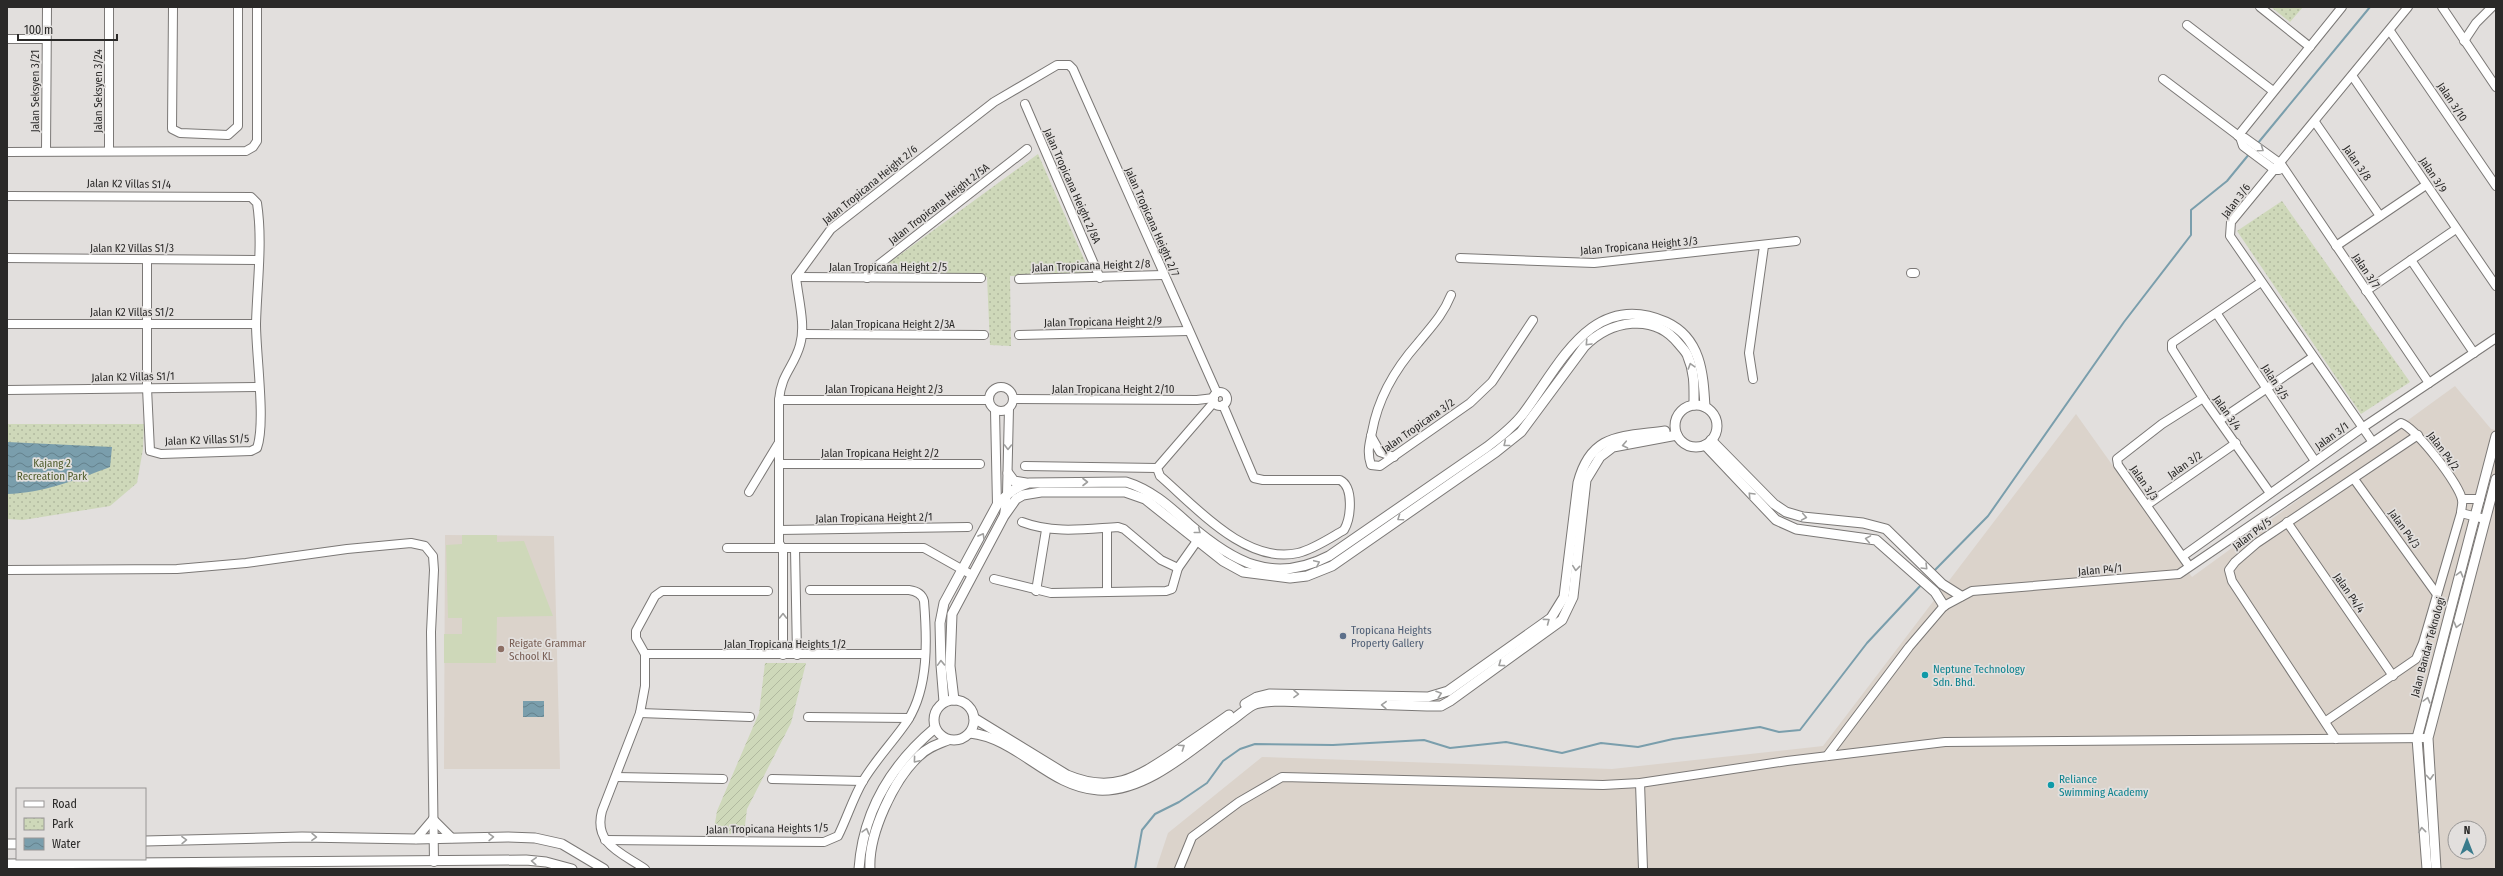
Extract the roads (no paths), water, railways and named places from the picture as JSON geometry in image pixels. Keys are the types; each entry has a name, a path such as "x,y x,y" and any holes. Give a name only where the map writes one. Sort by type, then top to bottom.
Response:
{"street":[{"name":"Jalan Seksyen 3/21","path":"46,151 47,7"},
{"name":"Jalan Seksyen 3/24","path":"108,7 109,151"},
{"path":"173,7 172,129 180,133 228,135 238,126 238,7"},
{"path":"7,152 246,151 253,147 257,141 257,7"},
{"path":"2260,7 2310,47"},
{"path":"2242,140 2273,91 2342,7"},
{"name":"Jalan 3/6","path":"2372,441 2261,282 2230,236 2229,230 2231,222 2353,77 2408,7"},
{"path":"2442,7 2496,87"},
{"path":"2464,41 2476,23 2492,7"},
{"path":"2187,25 2273,91"},
{"name":"Jalan 3/10","path":"2390,31 2496,186"},
{"path":"7,39 46,39"},
{"name":"Jalan Tropicana Height 2/7","path":"1063,64 1073,69 1188,331 1215,398"},
{"name":"Jalan Tropicana Height 2/6","path":"796,277 831,229 994,102 1057,65 1063,64"},
{"name":"Jalan 3/9","path":"2353,77 2496,286"},
{"path":"2163,79 2242,140 2279,166"},
{"name":"Jalan Tropicana Height 2/8A","path":"1025,104 1100,278"},
{"name":"Jalan 3/8","path":"2315,122 2380,216"},
{"path":"2242,140 2268,164 2279,166"},
{"name":"Jalan Tropicana Height 2/5A","path":"867,278 868,273 1027,149"},
{"name":"Jalan 3/7","path":"2279,166 2336,246 2429,383"},
{"path":"2336,246 2426,185"},
{"name":"Jalan K2 Villas S1/4","path":"7,196 250,197 258,202 258,260"},
{"path":"2366,291 2456,229"},
{"name":"Jalan Tropicana Height 3/3","path":"1460,258 1594,264 1764,246 1796,241"},
{"path":"1753,378 1749,353 1764,246"},
{"name":"Jalan K2 Villas S1/3","path":"7,258 258,260"},
{"path":"147,259 147,388"},
{"path":"258,260 256,324 259,387"},
{"path":"2411,260 2474,353"},
{"name":"Jalan Tropicana Height 2/8","path":"1019,279 1100,278 1163,275"},
{"path":"783,655 783,549 779,543 779,400 780,384 800,346 802,334 796,277"},
{"name":"Jalan Tropicana Height 2/5","path":"796,277 981,278"},
{"path":"2217,314 2261,282"},
{"name":"Jalan Tropicana 3/2","path":"1451,295 1434,326 1417,343 1388,384 1375,413 1368,455 1371,466 1380,466 1394,458 1470,403 1492,382 1533,320"},
{"name":"Jalan 3/4","path":"2217,314 2172,343 2172,349 2203,398 2220,420 2270,493"},
{"name":"Jalan 3/5","path":"2217,314 2315,461"},
{"path":"1008,473 1014,481 1029,483 1126,482 1142,487 1164,502 1222,550 1239,560 1259,568 1281,570 1297,569 1312,565 1329,556 1487,447 1523,415 1578,338 1595,325 1616,317 1634,315 1653,316 1672,325 1687,337 1700,356 1704,375 1705,407"},
{"path":"949,701 952,614 1004,516 1016,500 1032,492 1125,492 1145,499 1223,561 1243,572 1257,575 1290,578 1307,576 1332,566 1496,452 1521,432 1559,379 1594,337 1625,323 1647,323 1673,336 1688,355 1694,376 1694,405"},
{"name":"Jalan K2 Villas S1/2","path":"7,324 256,324"},
{"name":"Jalan Tropicana Height 2/9","path":"1019,335 1188,331"},
{"name":"Jalan Tropicana Height 2/3A","path":"802,334 984,335"},
{"name":"Jalan 3/1","path":"2183,556 2362,428 2496,338"},
{"path":"2220,420 2313,357"},
{"name":"Jalan K2 Villas S1/1","path":"7,390 259,387"},
{"name":"Jalan K2 Villas S1/5","path":"147,388 150,451 161,454 251,451 257,448 259,441 259,387"},
{"path":"997,505 995,410 989,400 991,392 1001,388 1008,390 1013,400 1009,408 1008,473 1004,516"},
{"path":"1157,468 1221,392 1226,396 1227,400 1223,405"},
{"path":"1157,468 1160,476 1245,546 1262,552 1277,555 1298,553 1344,530 1348,523 1349,489 1346,483 1340,480 1263,480 1254,478 1223,405 1219,405 1215,398"},
{"name":"Jalan Tropicana Height 2/10","path":"1013,400 1197,400 1215,398"},
{"name":"Jalan 3/3","path":"2189,566 2118,465 2117,459 2162,424 2203,398"},
{"name":"Jalan Tropicana Height 2/3","path":"779,400 989,400"},
{"path":"1197,400 1204,413"},
{"path":"1694,405 1705,407 1713,413 1717,428 1708,442 1688,445 1676,432 1675,423 1681,411 1694,405"},
{"path":"995,410 1002,411 1009,408"},
{"name":"Jalan P4/1","path":"1827,756 1909,647 1944,606 1961,596 1972,591 2179,574 2372,441 2401,423 2406,424"},
{"name":"Jalan P4/2","path":"2406,424 2418,434 2460,496"},
{"path":"974,718 1067,775 1082,781 1110,784 1141,775 1257,697 1269,694 1438,696 1448,691 1552,618 1559,608 1566,583 1578,483 1582,469 1590,453 1606,442 1615,438 1676,432"},
{"path":"970,733 981,734 1002,743 1067,782 1083,788 1100,790 1119,789 1148,778 1253,705 1276,701 1441,706 1562,620 1573,597 1586,480 1600,457 1613,448 1676,432"},
{"name":"Jalan P4/5","path":"2336,739 2326,721 2270,640 2232,581 2229,570 2234,562 2286,522 2354,479 2418,434"},
{"path":"1371,435 1380,452 1394,458"},
{"name":"Jalan Bandar Teknologi","path":"2427,869 2417,738 2496,436"},
{"path":"1708,442 1774,504 1786,512 1803,517 1863,523 1886,529 1942,584 1961,596"},
{"path":"1708,442 1776,520 1796,529 1876,540 1935,592 1944,606"},
{"name":"Jalan 3/2","path":"2147,505 2236,443"},
{"path":"749,492 778,444"},
{"name":"Jalan Tropicana Height 2/2","path":"779,464 980,464"},
{"path":"1026,466 1157,468"},
{"name":"Jalan P4/3","path":"2354,479 2436,593"},
{"name":"Jalan Bandar Teknologi","path":"2436,869 2428,738 2496,479"},
{"path":"949,701 940,665 940,623 944,603 997,505 1007,494 1020,485 1029,483"},
{"path":"2326,721 2416,659 2423,643 2436,593 2461,513 2460,496 2480,499"},
{"path":"2461,513 2485,519"},
{"path":"1022,522 1046,530 1063,531 1107,528 1124,529 1161,560 1178,568"},
{"name":"Jalan P4/4","path":"2286,522 2393,676"},
{"name":"Jalan Tropicana Height 2/1","path":"779,530 968,527"},
{"path":"1107,528 1107,592"},
{"path":"1036,591 1046,530"},
{"path":"994,579 1036,591 1166,592 1172,589 1178,568 1197,541"},
{"path":"7,570 177,569 246,563 347,549 411,543 425,546 433,556 434,570 431,632 434,862"},
{"path":"727,548 924,548 972,575"},
{"path":"795,549 797,655"},
{"path":"783,589 796,589"},
{"name":"Jalan Tropicana Heights 1/5","path":"605,840 830,841 838,836 863,781 909,718 923,682 925,654 924,601 922,596 916,591 810,590"},
{"path":"645,869 605,840 599,825 600,818 640,713 645,686 645,654 636,638 636,631 658,593 768,592"},
{"name":"Jalan Tropicana Heights 1/2","path":"645,654 925,654"},
{"path":"870,869 876,832 894,791 919,756 931,746 948,740 964,738 970,733 974,718 971,708 963,702 949,701 935,713 935,728 948,740"},
{"path":"640,713 750,717"},
{"path":"808,717 909,718"},
{"path":"859,869 865,832 884,785 912,747 935,728"},
{"path":"1179,869 1192,837 1239,802 1282,777 1603,785 1640,783 1827,756 1945,742 2428,738"},
{"path":"616,777 723,778"},
{"path":"772,779 863,781"},
{"path":"1640,783 1643,869"},
{"path":"433,818 452,838"},
{"path":"416,839 433,818"},
{"path":"146,841 302,837 434,839 508,836 535,838 562,844 604,869"},
{"path":"620,852 618,846 625,841"},
{"path":"7,864 434,862 526,860 546,862 572,869"},
{"path":"7,867 18,864"}],"water":[{"path":"7,442 112,447 110,467 72,481 46,488 7,494"},
{"path":"523,701 544,701 544,717 523,717"}],"waterway":[{"path":"2258,143 2370,7"},
{"path":"1933,572 1988,516 2124,322 2191,235 2191,210 2227,181 2250,153"},
{"path":"1135,869 1142,830 1155,814 1179,802 1207,783 1223,761 1240,749 1255,744 1333,745 1424,740 1450,748 1506,742 1562,753 1601,743 1638,747 1673,739 1760,727 1779,732 1800,730 1867,643 1922,584"}],"place":[{"name":"Tropicana Heights Property Gallery","path":"1343,636"},
{"name":"Reigate Grammar School KL","path":"501,649"},
{"name":"Neptune Technology Sdn. Bhd.","path":"1925,675"},
{"name":"Reliance Swimming Academy","path":"2051,785"}],"park label":[{"name":"Kajang 2 Recreation Park","path":"52,469"}]}
